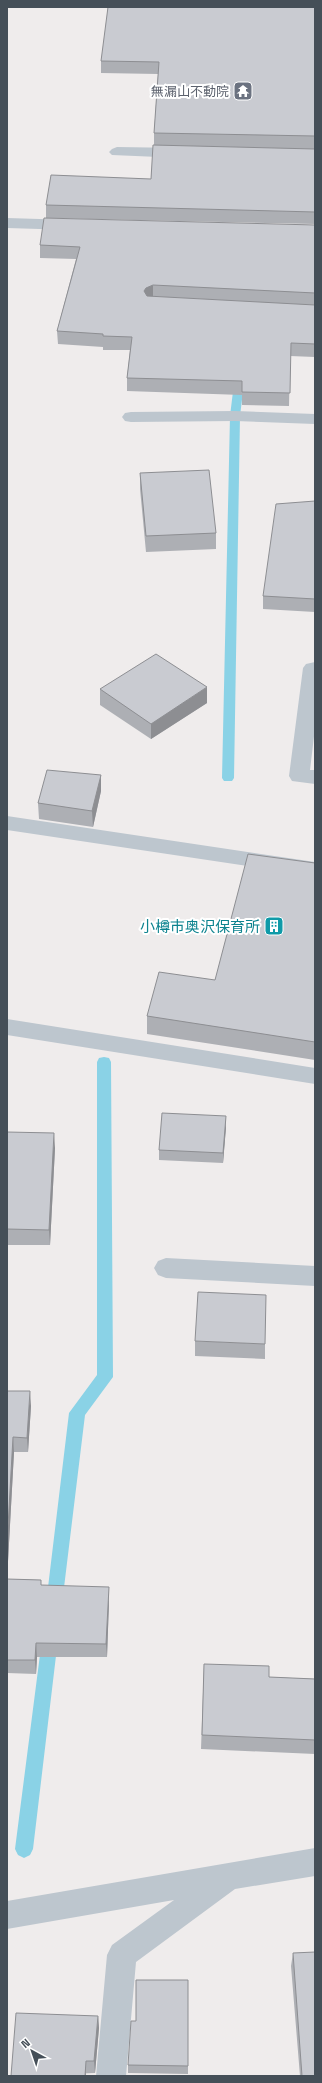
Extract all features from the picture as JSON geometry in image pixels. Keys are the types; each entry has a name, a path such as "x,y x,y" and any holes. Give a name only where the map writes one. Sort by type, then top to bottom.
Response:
{"street":[{"path":"117,152 196,154"},
{"path":"7,224 86,226"},
{"path":"131,417 235,416 315,419"},
{"path":"315,668 312,668 299,776 315,777"},
{"path":"7,823 315,869"},
{"path":"7,1027 315,1076"},
{"path":"166,1268 315,1276"},
{"path":"7,1915 315,1862"},
{"path":"111,2076 122,1955 231,1876"}],"building":[{"path":"108,7 315,7 315,136 154,133 159,62 101,61"},
{"path":"153,145 315,149 315,212 46,205 51,175 151,179"},
{"path":"44,218 315,225 315,293 153,285 146,288 144,291 147,296 315,305 315,344 291,343 290,393 242,392 242,381 127,378 132,337 103,336 103,334 57,331 80,247 40,245"},
{"path":"209,470 216,533 146,536 140,473"},
{"path":"315,501 315,599 263,596 276,504"},
{"path":"156,654 207,687 151,724 100,689"},
{"path":"47,770 101,775 92,811 38,803"},
{"name":"小樽市奥沢保育所","path":"248,854 315,863 315,1042 147,1016 159,972 215,980"},
{"path":"162,1113 226,1116 223,1153 159,1150"},
{"path":"7,1132 54,1133 49,1230 7,1229"},
{"path":"198,1292 266,1295 265,1344 195,1341"},
{"path":"7,1391 30,1391 27,1438 13,1437 7,1544"},
{"path":"7,1579 41,1580 41,1585 109,1587 106,1644 36,1643 35,1660 7,1660"},
{"path":"204,1664 269,1666 269,1677 315,1679 315,1740 202,1735"},
{"path":"315,1952 315,2076 302,2076 293,1953"},
{"path":"136,1980 188,1980 188,2066 128,2065 131,2021 136,2021"},
{"path":"16,2013 98,2016 94,2061 86,2061 85,2076 11,2076"}],"waterway":[{"path":"228,778 235,416 240,375"},
{"path":"54,1604 77,1413 105,1377 104,1062"},
{"path":"24,1849 50,1639"}],"place":[{"name":"無漏山不動院","path":"243,91"},
{"name":"小樽市奥沢保育所","path":"274,926"}]}
